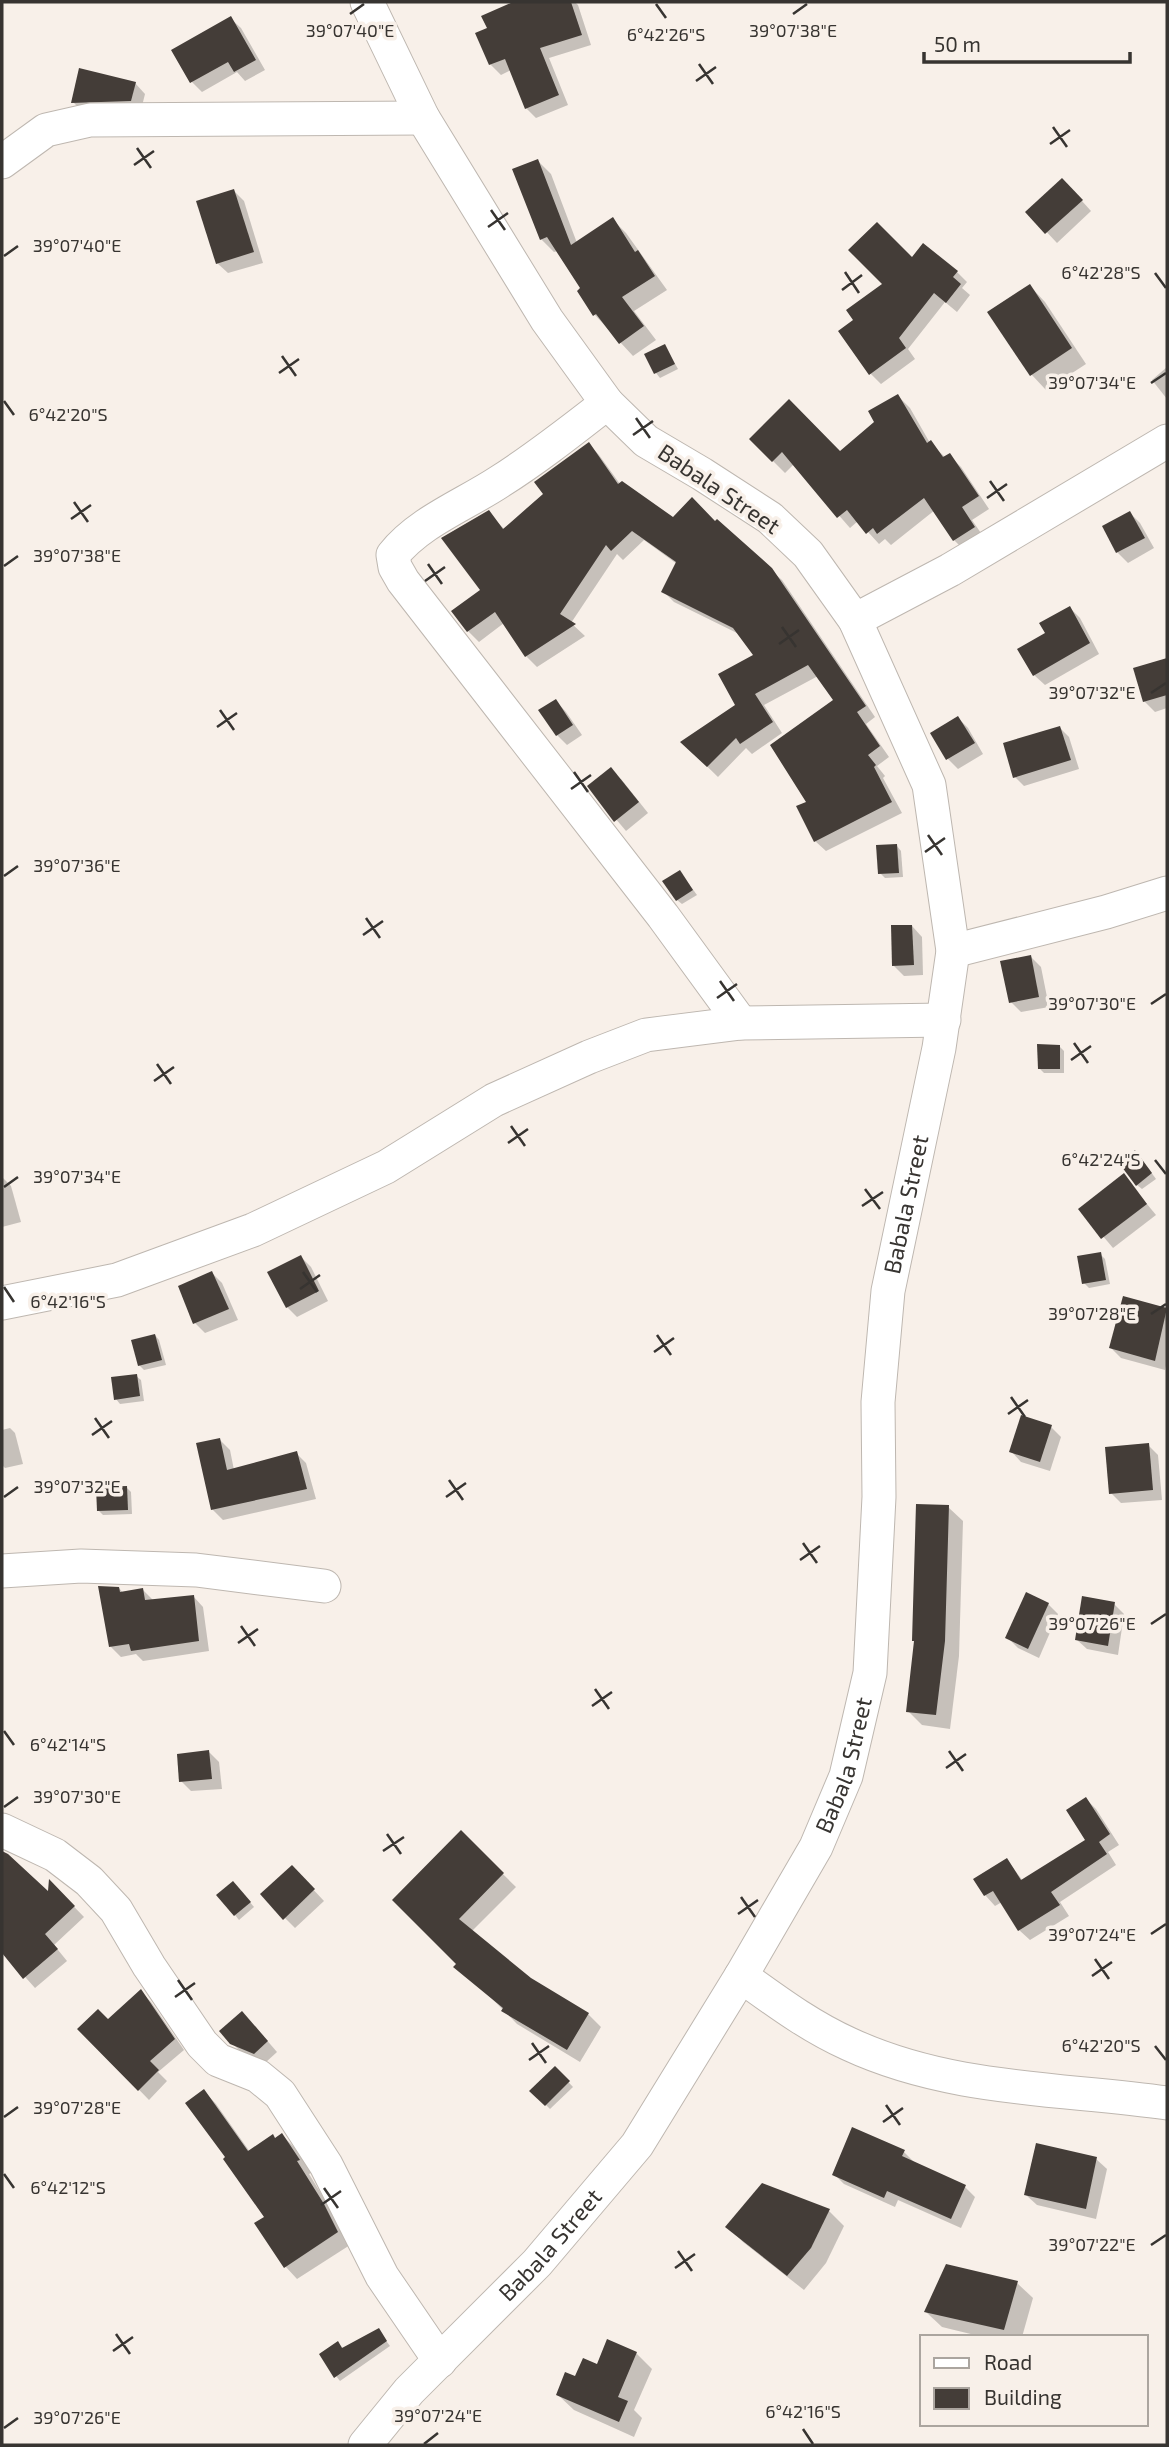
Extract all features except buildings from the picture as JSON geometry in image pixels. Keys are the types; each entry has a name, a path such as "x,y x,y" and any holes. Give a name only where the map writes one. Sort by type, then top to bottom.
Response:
{"street":[{"name":"Babala Street","path":"365,2445 409,2391 537,2263 638,2145 816,1847 846,1776 870,1673 879,1497 878,1402 888,1291 944,1020 953,951 929,785 855,620 808,554 770,518 646,441 607,402 547,320 423,118 367,2"},
{"path":"2,162 46,130 90,120 423,118"},
{"path":"607,402 546,452 402,544 393,555 395,567 570,799 663,916 741,1023"},
{"path":"855,620 950,570 1167,441"},
{"path":"953,951 1106,912 1167,893"},
{"path":"2,1303 117,1280 253,1230 386,1167 494,1100 589,1057 646,1035 741,1023 944,1020"},
{"path":"2,1571 80,1566 196,1570 324,1586"},
{"path":"2,1830 55,1855 89,1881 116,1910 149,1966 202,2044 218,2060 258,2076 280,2094 326,2165 382,2276 440,2361"},
{"path":"741,1976 806,2022 849,2045 895,2063 945,2077 999,2086 1167,2103"}]}
